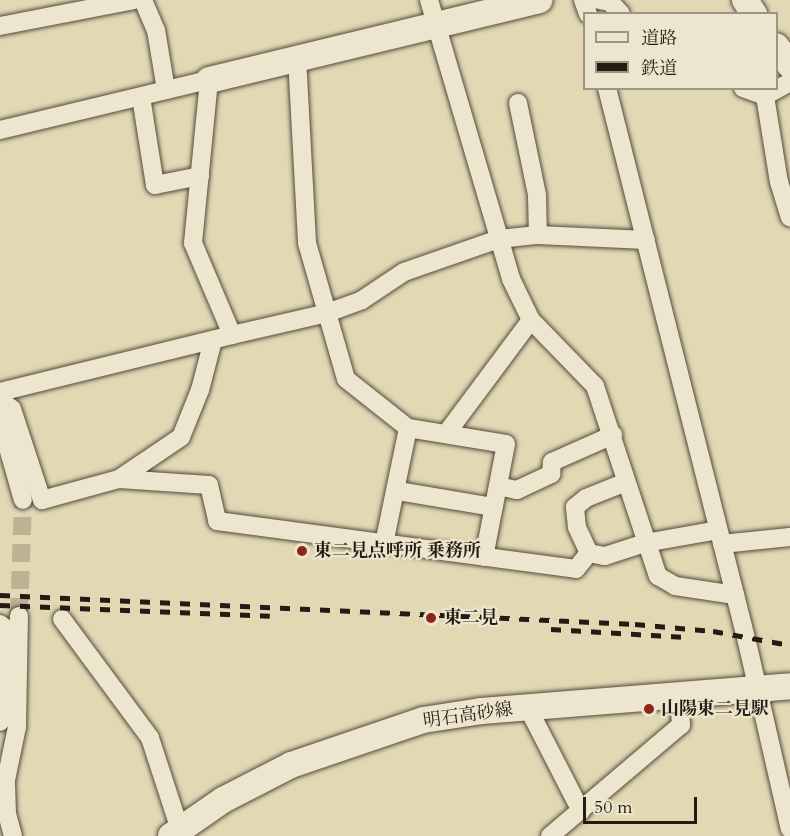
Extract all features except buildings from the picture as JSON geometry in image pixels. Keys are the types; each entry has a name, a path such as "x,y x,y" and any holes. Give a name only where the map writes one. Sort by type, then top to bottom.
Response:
{"main road":[{"path":"209,80 297,57 432,12 539,0"},
{"path":"778,47 790,64"},
{"name":"明石高砂線","path":"176,833 223,800 291,765 423,720 679,693 758,686 790,686"}],"street":[{"path":"0,26 134,0"},
{"path":"143,0 156,30 166,90"},
{"path":"598,0 610,2 619,12"},
{"path":"432,12 511,279 531,320 595,386 613,435 645,543 658,576 675,586 735,595"},
{"path":"297,57 306,243 346,379 408,428 506,444 484,557"},
{"path":"0,130 209,80 193,243 232,335"},
{"path":"608,90 758,686 790,829"},
{"path":"748,90 765,96 776,90"},
{"path":"765,96 778,182 790,217"},
{"path":"141,97 155,186 200,176"},
{"path":"518,103 537,195 538,235"},
{"path":"0,392 327,313 362,300 404,272 499,239 538,235 646,240"},
{"path":"446,434 531,320"},
{"path":"0,400 12,409 42,500 119,478 181,438 200,390 213,340"},
{"path":"0,420 23,500"},
{"path":"384,544 398,491 408,428"},
{"path":"498,486 517,490 551,474 552,462 613,435"},
{"path":"119,478 209,485 217,521 576,569 589,553"},
{"path":"589,553 577,527 575,507 586,498 627,482"},
{"path":"398,491 494,507"},
{"path":"589,553 605,556 645,543 720,537 790,537"},
{"path":"6,780 16,727 19,616"},
{"path":"62,619 150,738 176,833"},
{"path":"0,624 5,628 0,723 7,813 13,836"},
{"path":"550,836 681,725 679,693"},
{"path":"528,708 581,811"}],"tunnel":[{"path":"19,616 23,500"}],"railway":[{"path":"0,595 635,624 713,631 790,645"},
{"path":"0,605 270,616"},
{"path":"551,629 686,637"}],"place":[{"name":"東二見点呼所 乗務所","path":"302,551"},
{"name":"東二見","path":"431,618"},
{"name":"山陽東二見駅","path":"649,709"}]}
